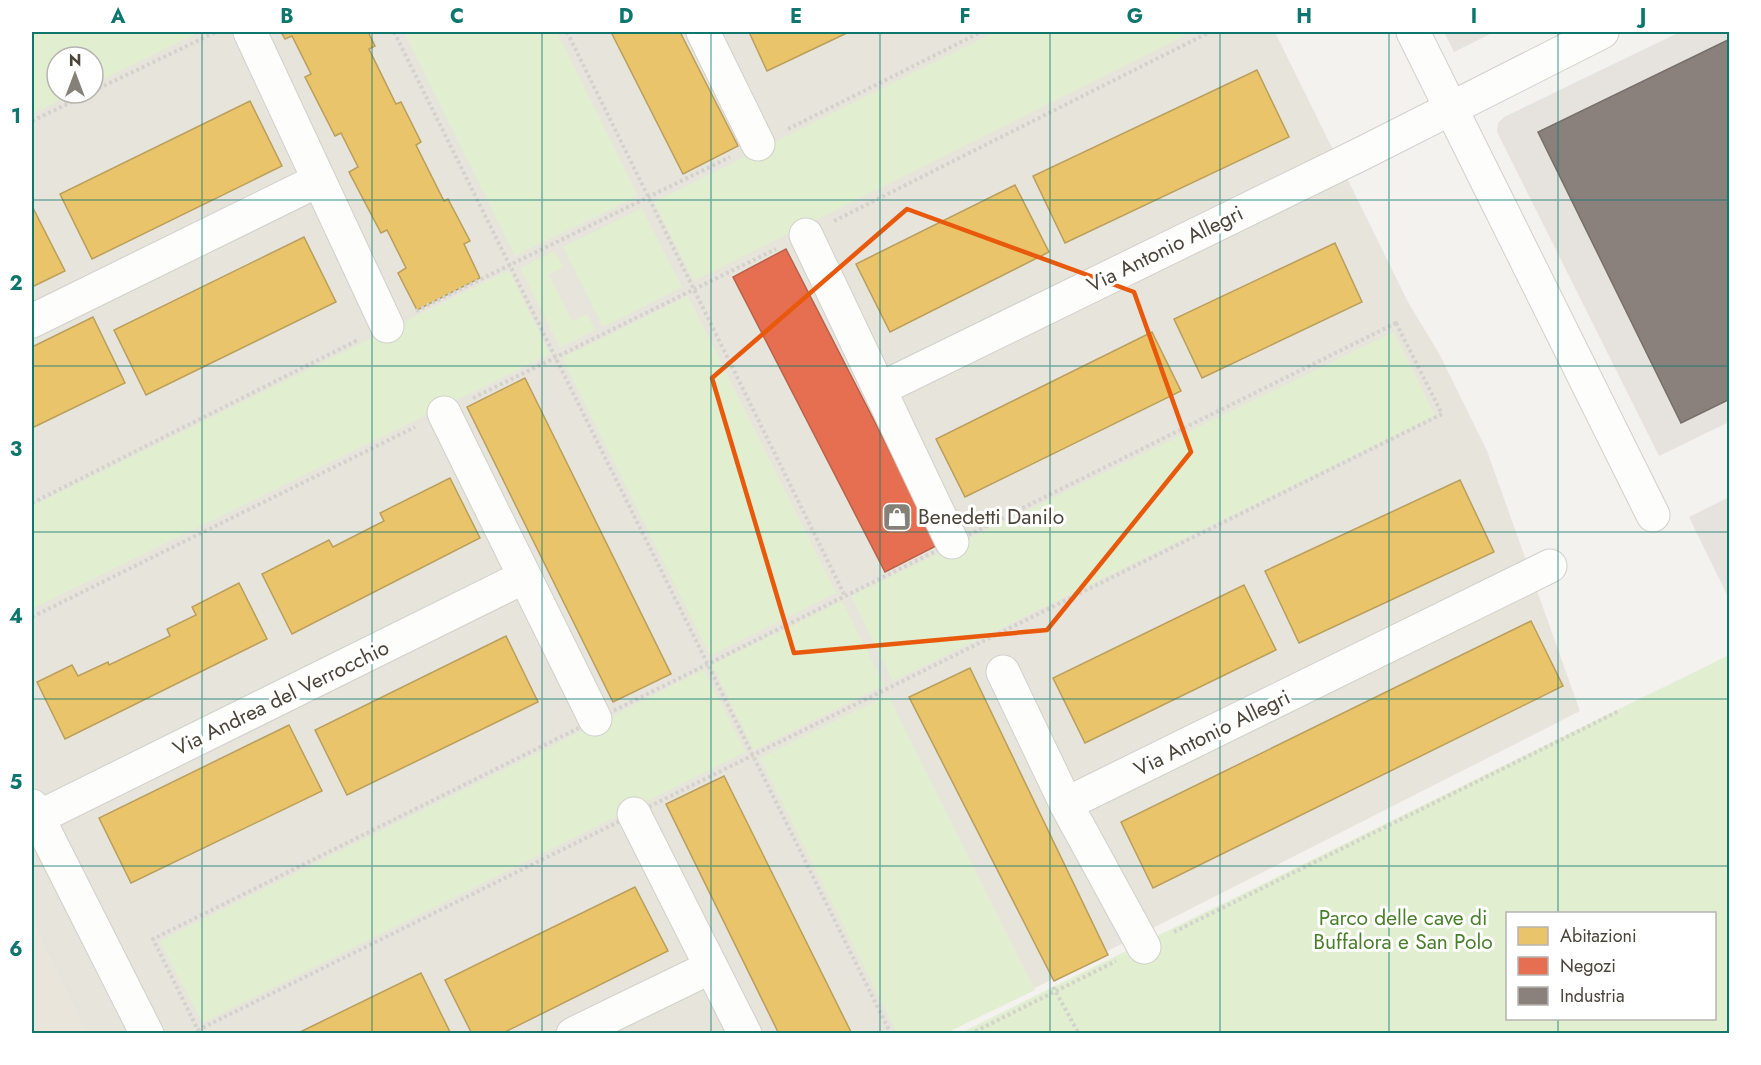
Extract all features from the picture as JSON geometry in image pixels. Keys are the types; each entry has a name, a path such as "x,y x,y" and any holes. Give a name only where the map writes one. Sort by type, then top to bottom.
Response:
{"street":[{"path":"249,32 387,326"},
{"path":"703,32 758,144"},
{"path":"1413,32 1653,515"},
{"name":"Via Antonio Allegri","path":"880,389 1353,158 1602,32"},
{"path":"32,321 319,180"},
{"path":"806,235 952,542"},
{"path":"444,413 596,719"},
{"name":"Via Antonio Allegri","path":"1066,804 1550,566"},
{"name":"Via Andrea del Verrocchio","path":"147,1034 34,812 524,578"},
{"path":"1003,672 1066,804 1144,947"},
{"path":"634,814 745,1034"},
{"path":"573,1034 711,967"}],"path":[{"path":"105,85 216,32"},
{"path":"394,32 891,1034"},
{"path":"567,32 845,596"},
{"path":"32,503 981,32"},
{"path":"32,618 693,288 806,235 1210,32"},
{"path":"32,121 65,105"},
{"path":"1396,323 1442,414 198,1030 153,939 845,596 1396,323"},
{"path":"970,1034 1055,989 1619,711"},
{"path":"1055,989 1079,1034"}],"highlighted area":[{"path":"907,209 1134,292 1191,452 1047,630 794,653 712,378"}],"shaded area":[{"path":"32,32 1275,32 1408,302 1440,355 1487,451 1580,711 946,1033 86,1033 32,922"},
{"path":"1444,32 1494,32 1454,52"},
{"path":"1680,32 1729,32 1729,422 1659,456 1497,132 1498,123 1504,117"},
{"path":"1729,497 1729,599 1689,517"},
{"path":"32,922 86,1033 32,1033"}],"green space":[{"path":"32,32 200,32 105,78 105,45 45,45 45,105 50,105 32,114"},
{"path":"404,32 557,32 638,196 515,256"},
{"path":"995,32 1192,32 694,281 654,202"},
{"path":"642,208 682,287 603,327 563,247"},
{"path":"555,251 563,267 549,275 572,321 587,314 595,330 560,348 520,268"},
{"path":"509,270 550,354 32,609 32,506"},
{"path":"688,296 836,593 710,656 562,358"},
{"path":"1394,332 1435,416 893,681 851,596"},
{"path":"842,601 884,685 754,750 712,665"},
{"name":"Parco delle cave di Buffalora e San Polo","path":"1729,655 1729,1033 959,1034 1053,987"},
{"path":"704,670 746,752 202,1023 160,941"},
{"path":"888,695 1035,990 946,1033 897,1033 760,758"}],"building: Abitazioni":[{"path":"281,32 368,32 375,46 369,49 396,104 401,102 421,142 416,145 444,201 448,199 470,241 464,244 480,278 417,310 398,273 406,268 387,230 381,233 349,172 358,167 341,133 335,136 305,77 311,74 292,36 285,39"},
{"path":"611,32 680,32 738,146 683,174"},
{"path":"749,32 849,32 767,71"},
{"path":"1257,70 1289,137 1065,243 1033,176"},
{"path":"250,101 282,166 92,259 60,194"},
{"path":"1015,185 1049,252 890,332 856,264"},
{"path":"32,206 65,271 32,287"},
{"path":"304,237 336,302 146,395 114,330"},
{"path":"1335,243 1362,302 1202,378 1174,319"},
{"path":"93,317 125,383 32,428 32,347"},
{"path":"1152,332 1181,391 965,497 936,439"},
{"path":"525,378 671,674 613,702 467,407"},
{"path":"450,478 480,538 292,634 262,574 329,540 333,547 384,521 380,513"},
{"path":"1460,480 1494,552 1299,643 1265,571"},
{"path":"239,583 267,639 65,739 37,682 72,665 78,676 108,662 109,665 170,636 167,629 196,615 192,607"},
{"path":"1244,585 1276,650 1085,743 1053,678"},
{"path":"1531,621 1563,686 1153,888 1121,822"},
{"path":"506,636 538,702 347,795 315,730"},
{"path":"970,668 1108,955 1054,981 909,697"},
{"path":"289,725 322,791 131,883 99,818"},
{"path":"724,776 852,1034 779,1034 666,804"},
{"path":"635,887 668,951 501,1034 472,1034 445,980"},
{"path":"421,973 451,1034 296,1034"}],"building: Negozi":[{"path":"786,249 938,545 885,572 733,277"}],"building: Industria":[{"path":"1730,39 1730,399 1681,423 1538,132"}],"place":[{"name":"Benedetti Danilo","path":"897,517"}]}
